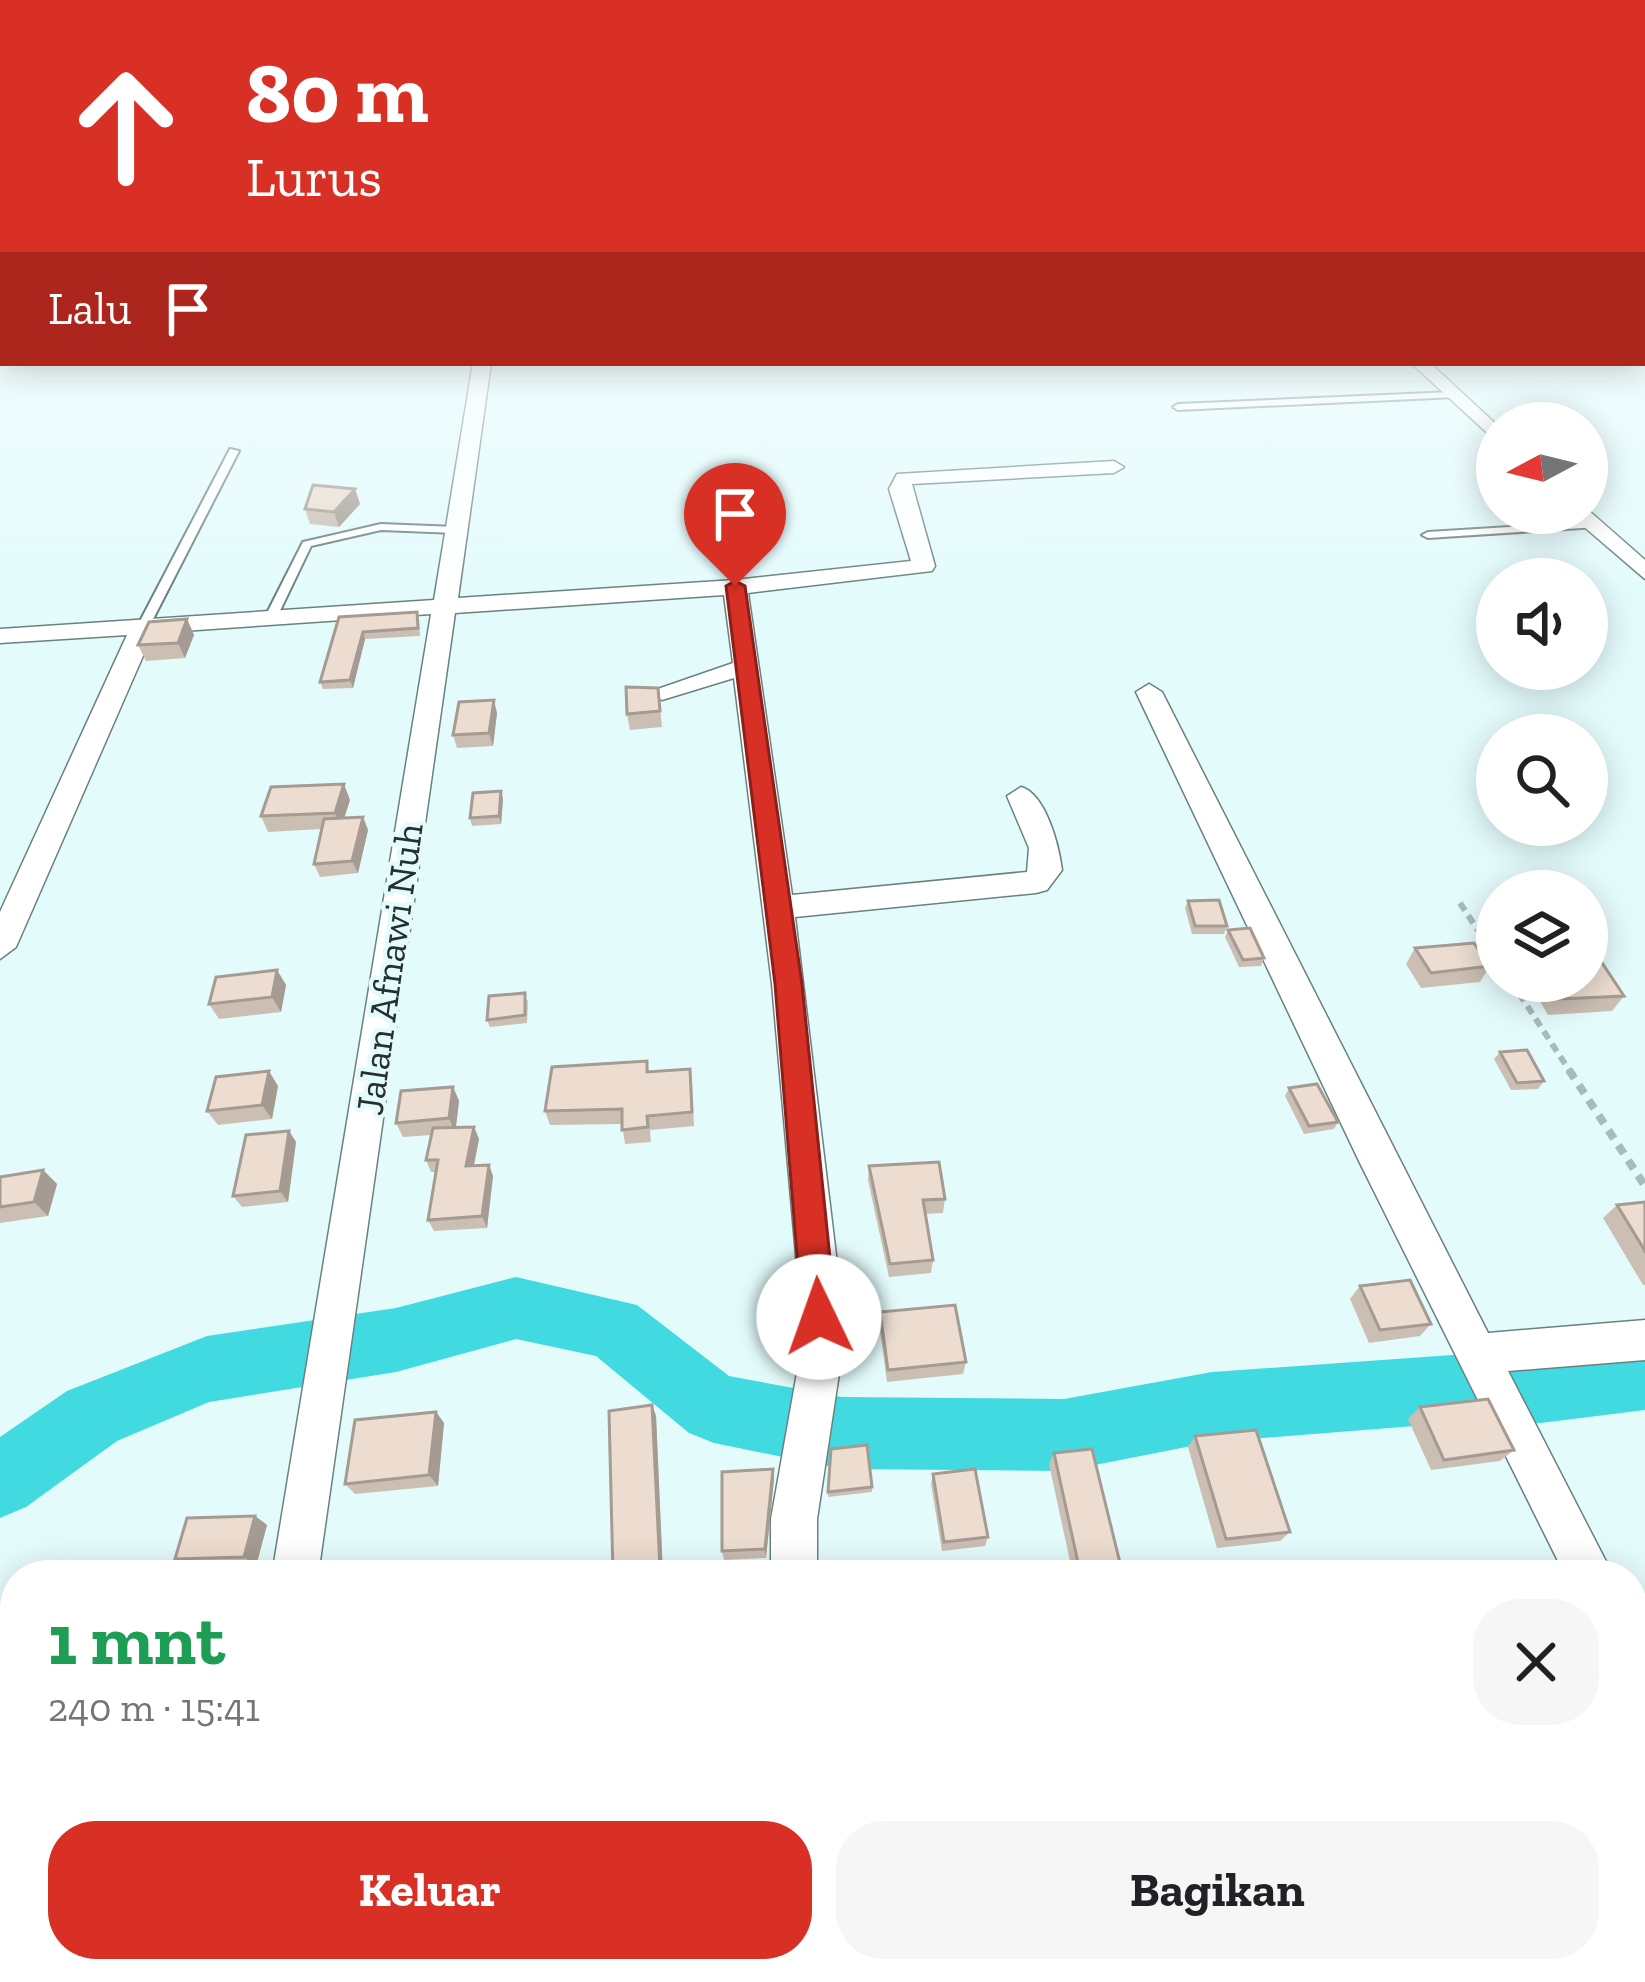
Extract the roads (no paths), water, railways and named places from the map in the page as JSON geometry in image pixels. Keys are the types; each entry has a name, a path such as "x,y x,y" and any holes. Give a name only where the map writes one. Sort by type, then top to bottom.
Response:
{"street":[{"name":"Jalan Afnawi Nuh","path":"298,1560 475,407"},
{"path":"0,636 735,586 924,566 899,489 904,478 1114,467"},
{"path":"1603,534 1645,572"},
{"path":"735,586 788,984 816,1255 819,1367 794,1520 794,1560"},
{"path":"0,947 143,627"},
{"path":"662,692 749,666"},
{"path":"1149,692 1582,1560"},
{"path":"777,908 1036,882 1048,870 1045,848 1021,796"},
{"path":"1480,1360 1645,1340"}],"lane":[{"path":"143,627 234,452"},
{"path":"271,617 307,544 358,529 456,530"},
{"path":"1429,535 1476,530"}],"waterway":[{"path":"0,1481 92,1416 207,1369 396,1340 516,1308 613,1328 714,1408 842,1433 1064,1435 1212,1407 1452,1389 1541,1389 1645,1376"}]}
